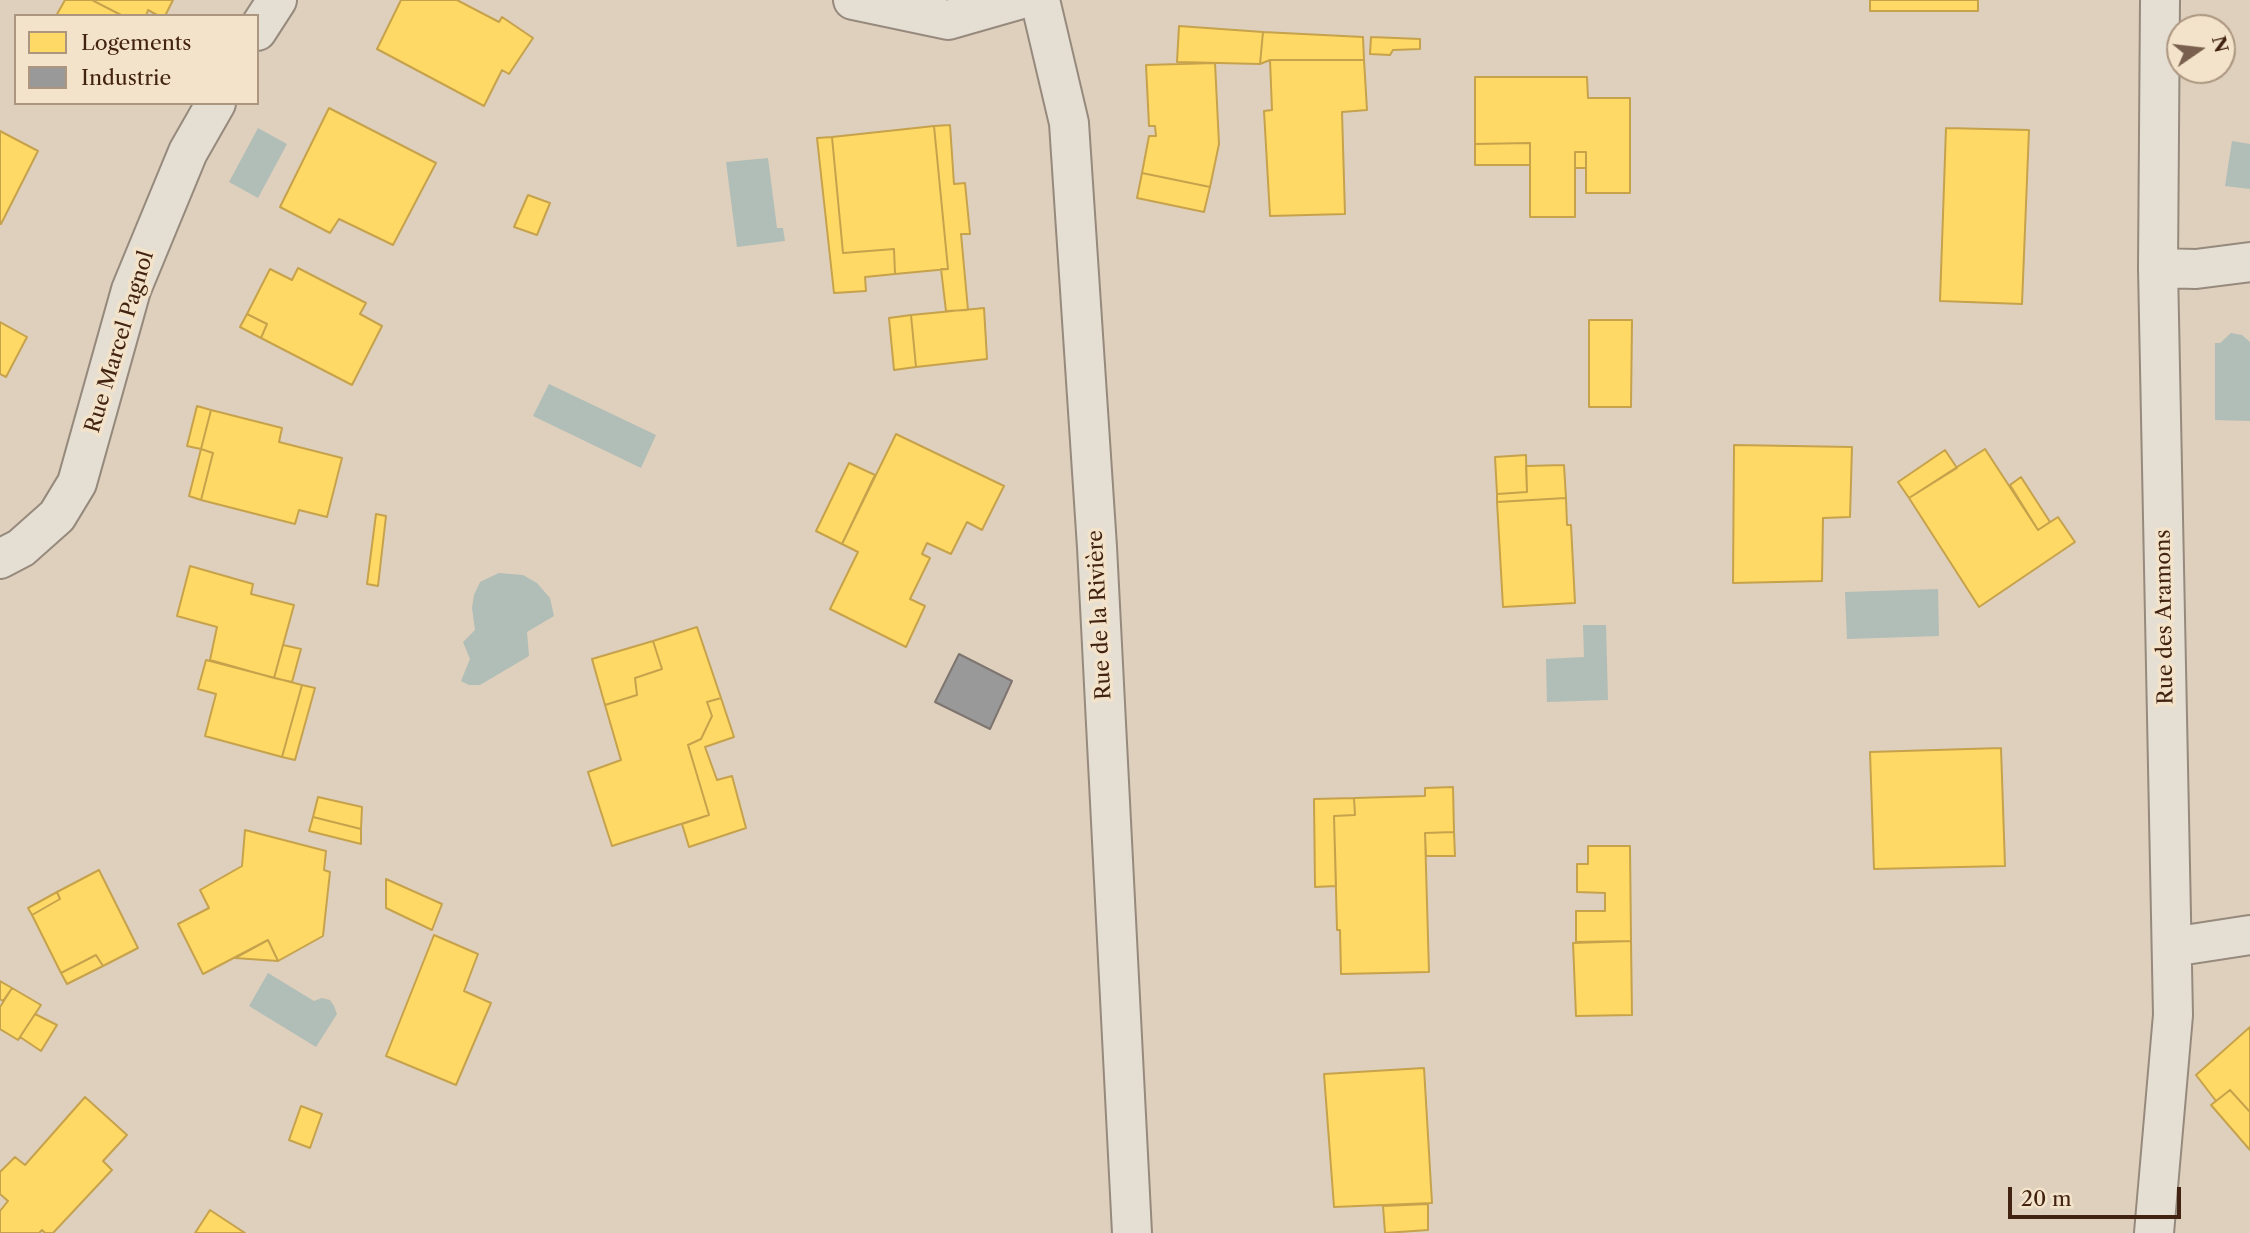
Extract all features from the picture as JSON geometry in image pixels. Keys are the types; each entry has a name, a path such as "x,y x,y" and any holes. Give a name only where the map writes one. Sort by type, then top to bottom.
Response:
{"street":[{"path":"259,28 277,0"},
{"path":"853,0 948,20 1018,0"},
{"name":"Rue de la Rivière","path":"1040,0 1069,123 1097,547 1132,1233"},
{"name":"Rue des Aramons","path":"2154,1233 2173,1015 2158,268 2160,0"},
{"name":"Rue Marcel Pagnol","path":"0,559 21,548 57,516 77,483 131,290 188,152 215,105"},
{"path":"2158,268 2196,269 2250,262"},
{"path":"2172,947 2250,935"}],"shaded area":[{"path":"258,128 287,144 258,198 229,182"},
{"path":"2232,141 2250,144 2250,189 2225,186"},
{"path":"768,158 777,228 783,228 785,241 737,247 726,162"},
{"path":"2231,333 2242,335 2250,342 2250,421 2215,420 2215,343 2220,343"},
{"path":"549,384 656,435 641,468 533,416"},
{"path":"499,573 523,575 537,583 550,598 554,616 527,632 529,656 480,685 469,685 461,681 470,659 463,642 475,630 472,608 474,595 480,582"},
{"path":"1938,589 1939,636 1847,639 1845,592"},
{"path":"1583,625 1606,625 1608,700 1547,702 1546,659 1584,657"},
{"path":"268,973 314,1001 322,998 330,1000 334,1006 337,1014 316,1047 249,1006"}],"building: Logements":[{"path":"65,0 92,0 119,14 57,14"},
{"path":"92,0 173,0 166,14 155,14 148,10 147,14 119,14"},
{"path":"401,0 457,0 499,22 502,17 533,38 509,74 502,70 484,106 377,49"},
{"path":"1870,0 1978,0 1978,11 1870,11"},
{"path":"1179,26 1263,32 1260,64 1177,62"},
{"path":"1263,32 1363,37 1364,60 1270,60 1260,64"},
{"path":"1371,37 1420,39 1420,49 1393,50 1390,55 1370,54"},
{"path":"1270,60 1364,60 1367,110 1342,112 1345,214 1270,216 1264,111 1272,110"},
{"path":"1215,63 1219,144 1210,187 1142,173 1149,136 1156,136 1155,126 1149,126 1146,65"},
{"path":"1475,77 1587,77 1588,98 1630,98 1630,193 1586,193 1586,152 1575,152 1575,217 1530,217 1530,143 1475,144"},
{"path":"329,108 436,163 393,245 339,219 330,233 280,207"},
{"path":"950,125 954,184 965,183 970,234 961,234 968,310 946,311 941,269 948,269 934,126"},
{"path":"934,126 948,269 895,274 894,249 843,253 832,137"},
{"path":"1946,128 2029,130 2022,304 1940,301"},
{"path":"0,131 38,151 1,224 0,223"},
{"path":"832,137 843,253 894,249 895,274 865,277 866,291 834,293 817,138"},
{"path":"1530,143 1530,165 1475,165 1475,144"},
{"path":"1575,152 1586,152 1586,168 1575,168"},
{"path":"1142,173 1210,187 1204,212 1137,198"},
{"path":"528,195 550,203 537,235 514,227"},
{"path":"298,268 366,303 360,314 382,326 352,385 261,338 267,324 247,314 270,269 292,280"},
{"path":"984,308 987,359 916,367 911,315"},
{"path":"247,314 267,324 261,338 240,327"},
{"path":"911,315 916,367 894,370 889,318"},
{"path":"1589,320 1632,320 1631,407 1589,407"},
{"path":"0,322 27,337 6,377 0,374"},
{"path":"197,406 211,410 201,449 187,446"},
{"path":"211,410 282,428 279,442 342,458 327,517 299,510 295,524 201,500 213,453 201,449"},
{"path":"896,434 1004,486 982,530 967,522 951,554 927,543 922,554 930,558 910,599 925,606 906,647 830,609 858,552 842,544"},
{"path":"1734,445 1852,447 1850,517 1823,518 1822,581 1733,583"},
{"path":"201,449 213,453 201,500 189,496"},
{"path":"1985,449 2038,530 2058,517 2075,542 1979,607 1909,498"},
{"path":"1945,450 1957,468 1909,498 1898,482"},
{"path":"1526,455 1527,492 1497,494 1495,457"},
{"path":"849,463 875,475 842,544 816,531"},
{"path":"1564,465 1566,498 1497,502 1497,494 1527,492 1526,466"},
{"path":"2021,477 2050,522 2038,530 2010,485"},
{"path":"1566,498 1567,525 1571,525 1575,603 1503,607 1497,502"},
{"path":"376,514 386,516 378,586 367,584"},
{"path":"190,566 253,584 251,594 294,605 274,678 210,660 217,627 177,616"},
{"path":"697,627 721,698 707,702 712,716 701,739 688,745 709,815 612,846 588,772 621,760 605,705 637,695 635,678 662,669 653,641"},
{"path":"653,641 662,669 635,678 637,695 605,705 592,659"},
{"path":"283,645 301,649 292,682 274,678"},
{"path":"206,660 302,685 282,757 205,736 216,694 198,689"},
{"path":"302,685 315,688 295,760 282,757"},
{"path":"721,698 734,737 705,747 717,780 732,776 746,828 689,847 682,824 709,815 688,745 701,739 712,716 707,702"},
{"path":"2001,748 2005,866 1874,869 1870,752"},
{"path":"1453,787 1454,832 1425,833 1429,972 1341,974 1334,816 1355,815 1354,798 1425,796 1425,788"},
{"path":"318,797 362,807 361,829 313,817"},
{"path":"1354,798 1355,815 1334,816 1336,886 1315,887 1314,799"},
{"path":"313,817 361,829 361,844 309,831"},
{"path":"245,830 326,851 324,870 330,872 323,936 278,961 268,940 203,974 178,924 209,908 200,890 242,866"},
{"path":"1454,832 1455,856 1426,856 1425,833"},
{"path":"1588,846 1630,846 1631,941 1576,942 1576,911 1605,911 1605,893 1577,892 1577,864 1588,864"},
{"path":"99,870 138,948 103,966 96,955 61,973 32,915 60,899 57,892"},
{"path":"386,879 442,904 432,930 386,908"},
{"path":"57,892 60,899 32,915 28,908"},
{"path":"434,935 478,954 464,991 491,1003 456,1085 386,1056"},
{"path":"268,940 278,961 235,958"},
{"path":"1631,941 1632,1015 1576,1016 1573,943"},
{"path":"96,955 103,966 67,984 61,973"},
{"path":"0,981 12,988 3,1001 0,999"},
{"path":"12,988 41,1005 18,1040 0,1029 0,1007"},
{"path":"35,1014 57,1025 41,1051 20,1037"},
{"path":"2250,1027 2250,1112 2230,1090 2216,1101 2196,1075"},
{"path":"1424,1068 1432,1203 1334,1207 1324,1074"},
{"path":"2230,1090 2250,1112 2250,1150 2211,1105"},
{"path":"85,1097 127,1135 103,1161 112,1170 53,1233 45,1233 42,1230 39,1233 0,1233 0,1211 8,1201 0,1194 0,1172 15,1157 25,1165"},
{"path":"301,1106 322,1114 310,1148 289,1140"},
{"path":"1428,1204 1428,1230 1385,1233 1383,1206"},
{"path":"210,1210 245,1233 195,1233"}],"building: Industrie":[{"path":"959,654 1012,681 990,729 935,702"}]}
